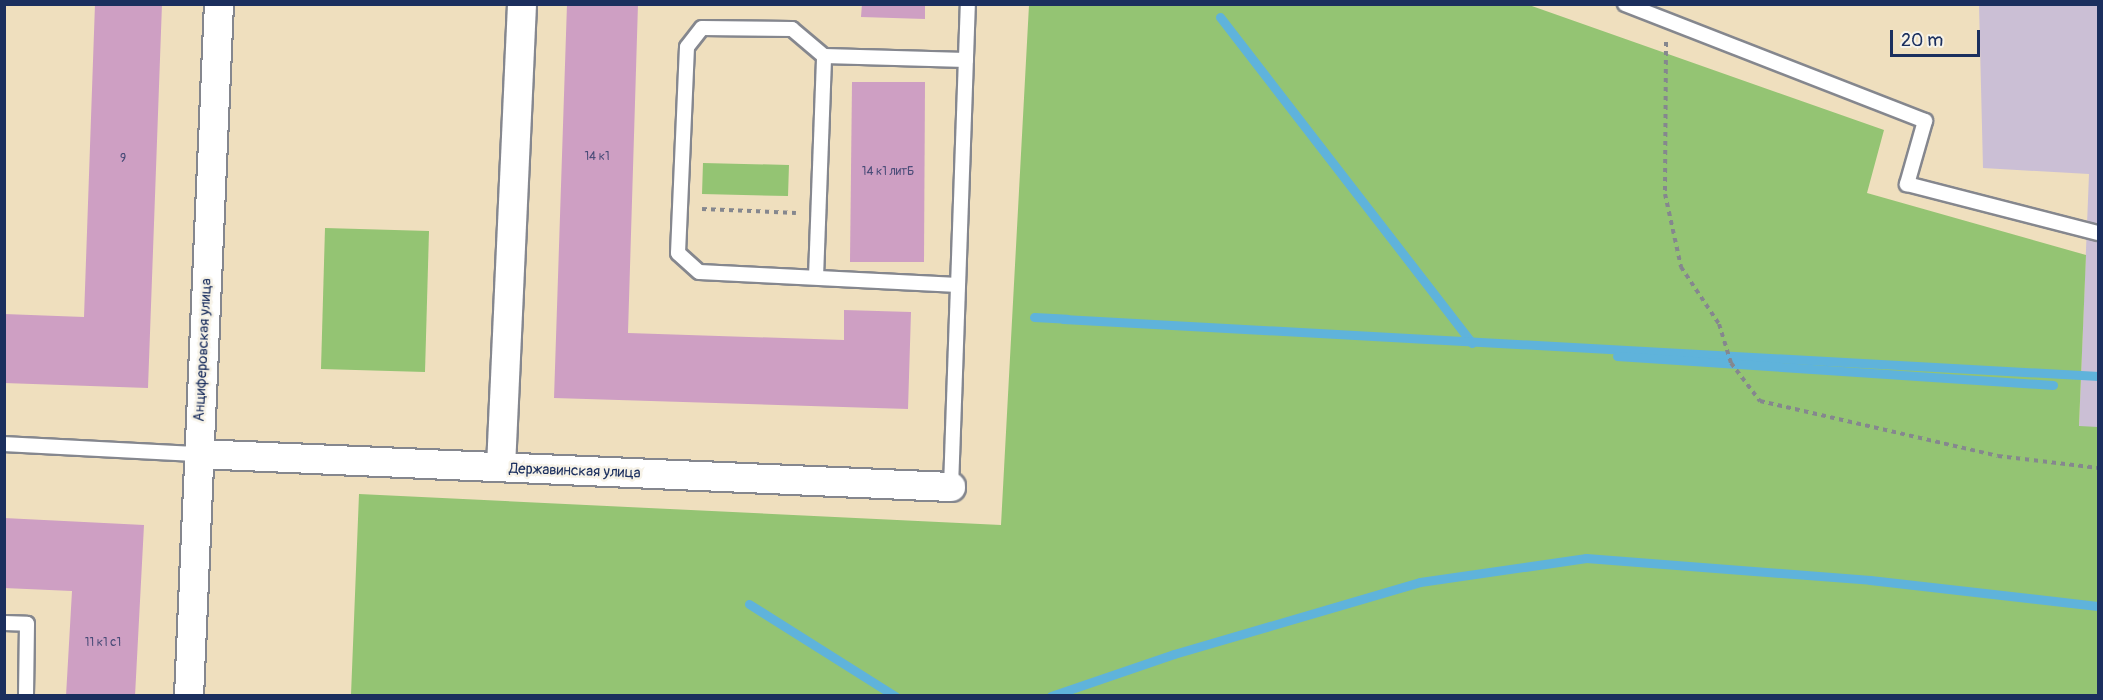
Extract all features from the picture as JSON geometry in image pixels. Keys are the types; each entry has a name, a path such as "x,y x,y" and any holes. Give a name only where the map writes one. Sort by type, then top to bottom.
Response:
{"street":[{"name":"Анциферовская улица","path":"189,696 219,4"},
{"path":"501,467 522,4"},
{"name":"Державинская улица","path":"198,454 951,487"}],"lane":[{"path":"951,487 968,4"},
{"path":"1627,5 1925,121 1907,184 2098,232"},
{"path":"958,285 699,272 678,253 687,47 702,28 792,29 824,57 966,60"},
{"path":"816,278 824,57"},
{"path":"4,444 198,454"},
{"path":"4,623 27,624 26,696"}],"path":[{"path":"1667,21 1665,194 1681,267 1719,324 1731,363 1760,401 1998,456 2098,468"},
{"path":"680,208 819,213"}],"shaded area":[{"path":"1979,5 2098,5 2098,427 2079,427 2089,174 1983,168"}],"green space":[{"path":"1029,5 1529,5 1884,130 1867,193 2086,255 2079,426 2098,427 2098,695 351,695 359,494 1001,525"},
{"path":"703,163 789,165 788,196 702,194"},
{"path":"325,228 429,231 425,372 321,369"}],"building":[{"path":"95,4 162,4 148,388 4,383 4,314 84,317"},
{"path":"567,4 638,4 628,333 844,340 844,310 911,312 908,409 554,398"},
{"path":"862,4 925,4 925,19 861,17"},
{"path":"852,82 925,82 924,262 850,262"},
{"path":"4,518 144,525 135,696 66,696 72,591 4,588"}],"waterway":[{"path":"1220,17 1472,343"},
{"path":"1034,317 1067,319"},
{"path":"1063,319 2098,376"},
{"path":"1617,356 2053,385"},
{"path":"1051,696 1174,654 1420,582 1586,558 1870,580 2098,606"},
{"path":"749,604 895,696"}]}
